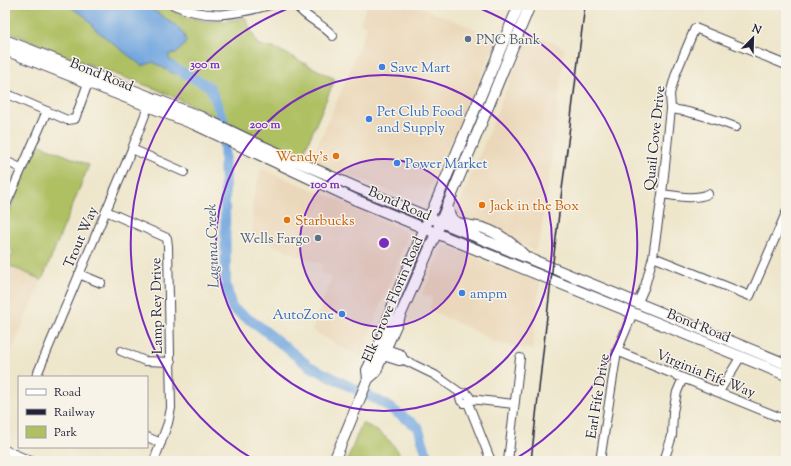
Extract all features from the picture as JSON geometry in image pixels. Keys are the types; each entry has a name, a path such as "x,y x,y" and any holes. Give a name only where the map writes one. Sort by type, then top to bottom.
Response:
{"main road":[{"name":"Elk Grove Florin Road","path":"334,461 368,379 368,370 379,346 385,327 429,218 519,5"},
{"name":"Elk Grove Florin Road","path":"368,379 375,373 436,233 530,5"},
{"path":"501,75 499,69 504,55 505,38"},
{"name":"Bond Road","path":"5,40 199,121 356,200 786,375"},
{"name":"Bond Road","path":"5,50 148,106 199,121"},
{"path":"486,85 489,88 486,98 488,107"},
{"name":"Bond Road","path":"246,145 304,164 429,218 638,302 786,364"},
{"path":"448,205 449,214 454,221 483,228 497,234 515,246 527,258"},
{"path":"575,290 588,291 627,304 638,302"},
{"path":"633,313 640,310 688,328 698,328"},
{"path":"384,352 379,353 386,335 385,327"},
{"path":"741,356 747,353 786,368"}],"street":[{"path":"174,5 199,14 222,15 244,12 270,5"},
{"path":"296,5 307,17 324,26 333,36"},
{"name":"Quail Cove Drive","path":"638,302 645,286 653,256 662,194 671,109 670,94 673,82 695,28 786,65"},
{"path":"5,93 67,120 75,119 88,83"},
{"name":"Trout Way","path":"36,376 132,150 148,106"},
{"path":"671,109 704,115 736,128"},
{"path":"5,208 46,110"},
{"path":"132,150 184,172"},
{"path":"5,161 22,168"},
{"path":"662,194 695,198 708,194"},
{"name":"Lamp Rey Drive","path":"106,211 167,238 171,362 170,414 154,461"},
{"path":"653,256 750,296 786,213"},
{"path":"79,274 101,283"},
{"name":"Earl Fife Drive","path":"600,461 617,351 633,313"},
{"path":"121,351 145,360 171,362"},
{"name":"Virginia Fife Way","path":"617,351 786,420"},
{"path":"384,352 399,361 404,360 435,375 462,394 468,394 469,401 491,461"},
{"path":"719,392 741,356"},
{"path":"508,461 520,358"},
{"path":"664,461 672,436 673,412 677,392 683,378"},
{"path":"469,401 514,404"},
{"path":"148,437 161,443"},
{"path":"9,455 32,461"}],"shaded area":[{"path":"367,5 415,5 498,38 457,130 439,165 425,200 419,203 368,182 310,162 348,75 367,26 360,23"},
{"path":"530,32 565,48 551,165 540,239 534,251 495,229 479,222 458,217 455,213"},
{"path":"261,169 341,201 404,231 407,234 407,238 361,357 312,330 332,277 321,273 323,265 253,237 252,203"},
{"path":"445,247 540,283 532,350 495,343 481,334 430,310 432,298 422,294 442,249"},
{"path":"5,264 42,280 5,366"}],"green space":[{"path":"5,5 163,5 182,15 202,20 223,21 245,17 258,45 277,49 335,79 302,157 260,139 258,136 156,89 77,60 5,30"},
{"path":"38,144 89,165 42,280 8,265 13,252 5,241 6,218"},
{"path":"362,423 381,433 396,448 403,461 347,461"}],"water":[{"path":"71,5 146,5 178,27 184,34 186,42 182,48 176,53 169,54 169,59 179,66 183,72 174,74 153,62 142,66 96,30 86,17 72,8"}],"waterway":[{"name":"Laguna Creek","path":"171,66 210,87 224,122 226,285 232,308 259,326 309,366 381,402 418,427 429,461"}],"railway":[{"path":"531,461 553,262 585,5"}],"place":[{"name":"PNC Bank","path":"468,39"},
{"name":"Save Mart","path":"382,67"},
{"name":"Pet Club Food and Supply","path":"369,119"},
{"name":"Wendy's","path":"336,156"},
{"name":"Power Market","path":"397,163"},
{"name":"Jack in the Box","path":"482,205"},
{"name":"Starbucks","path":"287,220"},
{"name":"Wells Fargo","path":"318,238"},
{"name":"ampm","path":"462,293"},
{"name":"AutoZone","path":"342,314"}]}
